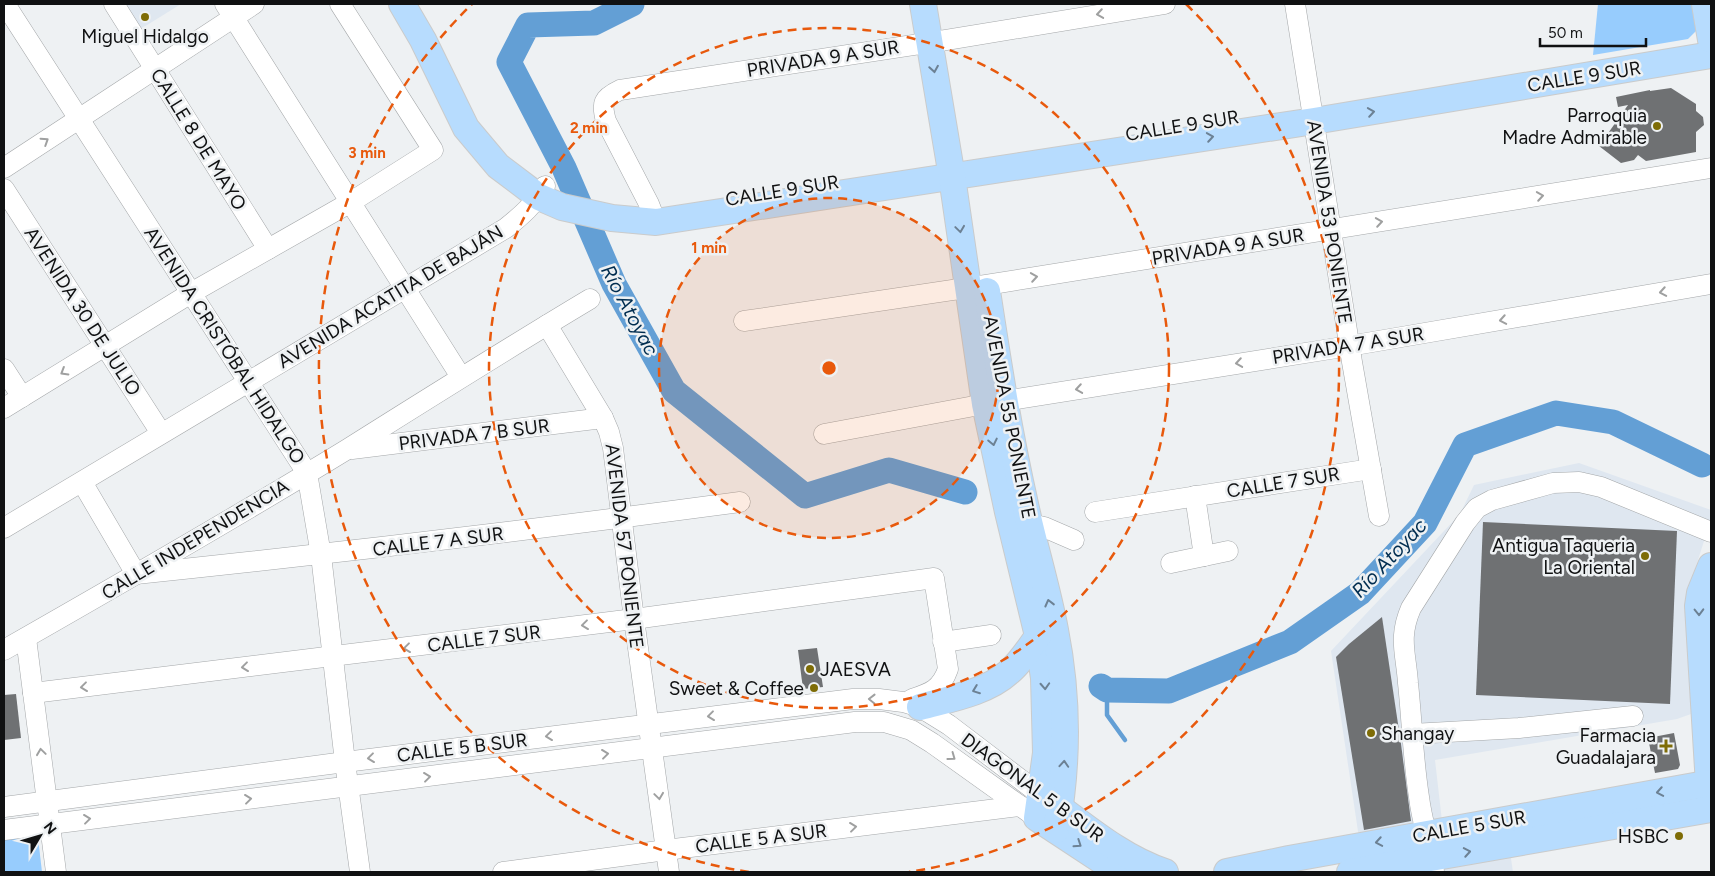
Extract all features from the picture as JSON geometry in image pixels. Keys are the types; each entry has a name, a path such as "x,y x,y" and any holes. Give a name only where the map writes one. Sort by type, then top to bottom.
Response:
{"main road":[{"path":"402,4 423,40 466,128 498,166 553,196"},
{"path":"416,4 476,121 505,157 553,196"},
{"name":"AVENIDA 55 PONIENTE","path":"923,4 938,41"},
{"name":"AVENIDA 55 PONIENTE","path":"940,4 938,41 977,286 1008,512 1038,636 1044,678 1046,754 1043,811"},
{"path":"1705,4 1711,40"},
{"name":"CALLE 9 SUR","path":"1312,113 1711,40"},
{"name":"CALLE 9 SUR","path":"553,196 613,213 654,216 1312,113 1711,55"},
{"name":"AVENIDA 55 PONIENTE","path":"994,403 1030,524 1055,629 1062,674 1065,711 1065,758 1043,811"},
{"path":"1711,566 1700,593 1698,606 1711,810"},
{"path":"911,713 976,691 996,682 1009,673 1021,660 1038,636"},
{"name":"CALLE 5 SUR","path":"1350,872 1431,854 1710,783"},
{"name":"CALLE 5 SUR","path":"1227,872 1431,854 1711,810"},
{"name":"DIAGONAL 5 B SUR","path":"1043,811 1098,835 1156,869"},
{"name":"DIAGONAL 5 B SUR","path":"1043,811 1118,872"}],"street":[{"name":"AVENIDA CRISTÓBAL HIDALGO","path":"6,4 307,473 321,555 332,657 360,872"},
{"name":"CALLE 8 DE MAYO","path":"114,4 268,250"},
{"path":"4,168 155,69 229,11 254,4"},
{"path":"4,408 191,293 351,202 433,150 340,4"},
{"name":"PRIVADA 9 A SUR","path":"654,216 606,122 602,108 608,96 620,90 1165,4"},
{"name":"AVENIDA 53 PONIENTE","path":"1296,4 1349,346 1379,516"},
{"path":"229,11 461,377"},
{"name":"PRIVADA 9 A SUR","path":"744,321 1331,230 1711,168"},
{"name":"AVENIDA 30 DE JULIO","path":"4,189 161,433"},
{"name":"AVENIDA ACATITA DE BAJÁN","path":"4,528 506,228 522,215 553,196"},
{"name":"PRIVADA 7 A SUR","path":"824,434 994,403 1349,346 1711,284"},
{"name":"CALLE INDEPENDENCIA","path":"4,650 307,473 590,299"},
{"name":"AVENIDA 57 PONIENTE","path":"547,325 603,418 613,448 634,619 669,872"},
{"path":"4,368 22,397"},
{"name":"PRIVADA 7 B SUR","path":"345,450 603,418"},
{"name":"CALLE 7 SUR","path":"1094,512 1371,469"},
{"path":"82,482 136,574"},
{"path":"1431,854 1419,800 1412,741 1403,640 1405,623 1411,608 1460,531 1477,508 1492,500 1553,483 1578,482 1601,488 1711,532"},
{"path":"1195,496 1204,556"},
{"name":"CALLE 7 A SUR","path":"136,574 321,555 740,502"},
{"path":"1030,524 1044,527 1074,540"},
{"path":"1171,563 1228,551"},
{"name":"CALLE 7 SUR","path":"33,693 634,619 934,578 943,642"},
{"path":"911,713 926,695 937,688 944,680 948,669 943,642 991,636"},
{"path":"26,638 56,872"},
{"name":"CALLE 5 B SUR","path":"4,807 345,762 853,699 879,699 911,713"},
{"name":"DIAGONAL 5 B SUR","path":"911,713 949,726 1043,811"},
{"name":"CALLE 5 B SUR","path":"4,830 855,722 884,722 911,713"},
{"path":"1412,741 1633,716"},
{"name":"CALLE 5 A SUR","path":"503,872 666,850 1043,811"},
{"path":"1098,835 1118,872"}],"shaded area":[{"name":"Miguel Hidalgo","path":"123,4 181,4 139,30"},
{"path":"1598,4 1694,4 1698,29 1688,39 1593,55"},
{"path":"1579,463 1711,510 1710,522 1686,598 1691,714 1677,719 1435,760 1442,821 1359,838 1331,651 1460,514 1474,485"},
{"path":"37,829 42,872 4,872 4,833"},
{"path":"1510,852 1513,872 1383,872"}],"building":[{"name":"Parroquia Madre Admirable","path":"1671,88 1696,104 1696,111 1703,117 1704,125 1696,132 1696,152 1646,161 1638,155 1634,160 1621,163 1599,146 1628,105 1618,107 1616,97"},
{"path":"1483,522 1677,531 1670,704 1476,695"},
{"path":"1382,617 1411,821 1364,830 1336,657"},
{"name":"JAESVA","path":"817,648 823,687 803,689 798,650"},
{"path":"16,694 21,738 4,740 4,695"},
{"path":"1674,733 1680,765 1678,769 1655,773 1648,738"}],"waterway":[{"name":"Río Atoyac","path":"632,4 594,23 528,25 509,62 564,168 614,284 674,391 805,496 889,470 965,492"},
{"name":"Río Atoyac","path":"1101,686 1107,690 1169,691 1290,642 1360,593 1425,523 1465,445 1556,413 1613,422 1702,465"},
{"path":"1107,690 1107,715 1125,740"}],"place":[{"name":"Miguel Hidalgo","path":"145,17"},
{"name":"Parroquia Madre Admirable","path":"1657,126"},
{"name":"Antigua Taqueria La Oriental","path":"1645,556"},
{"name":"JAESVA","path":"810,669"},
{"name":"Sweet & Coffee","path":"814,688"},
{"name":"Shangay","path":"1371,733"},
{"name":"Farmacia Guadalajara","path":"1666,746"},
{"name":"HSBC","path":"1679,836"}]}
